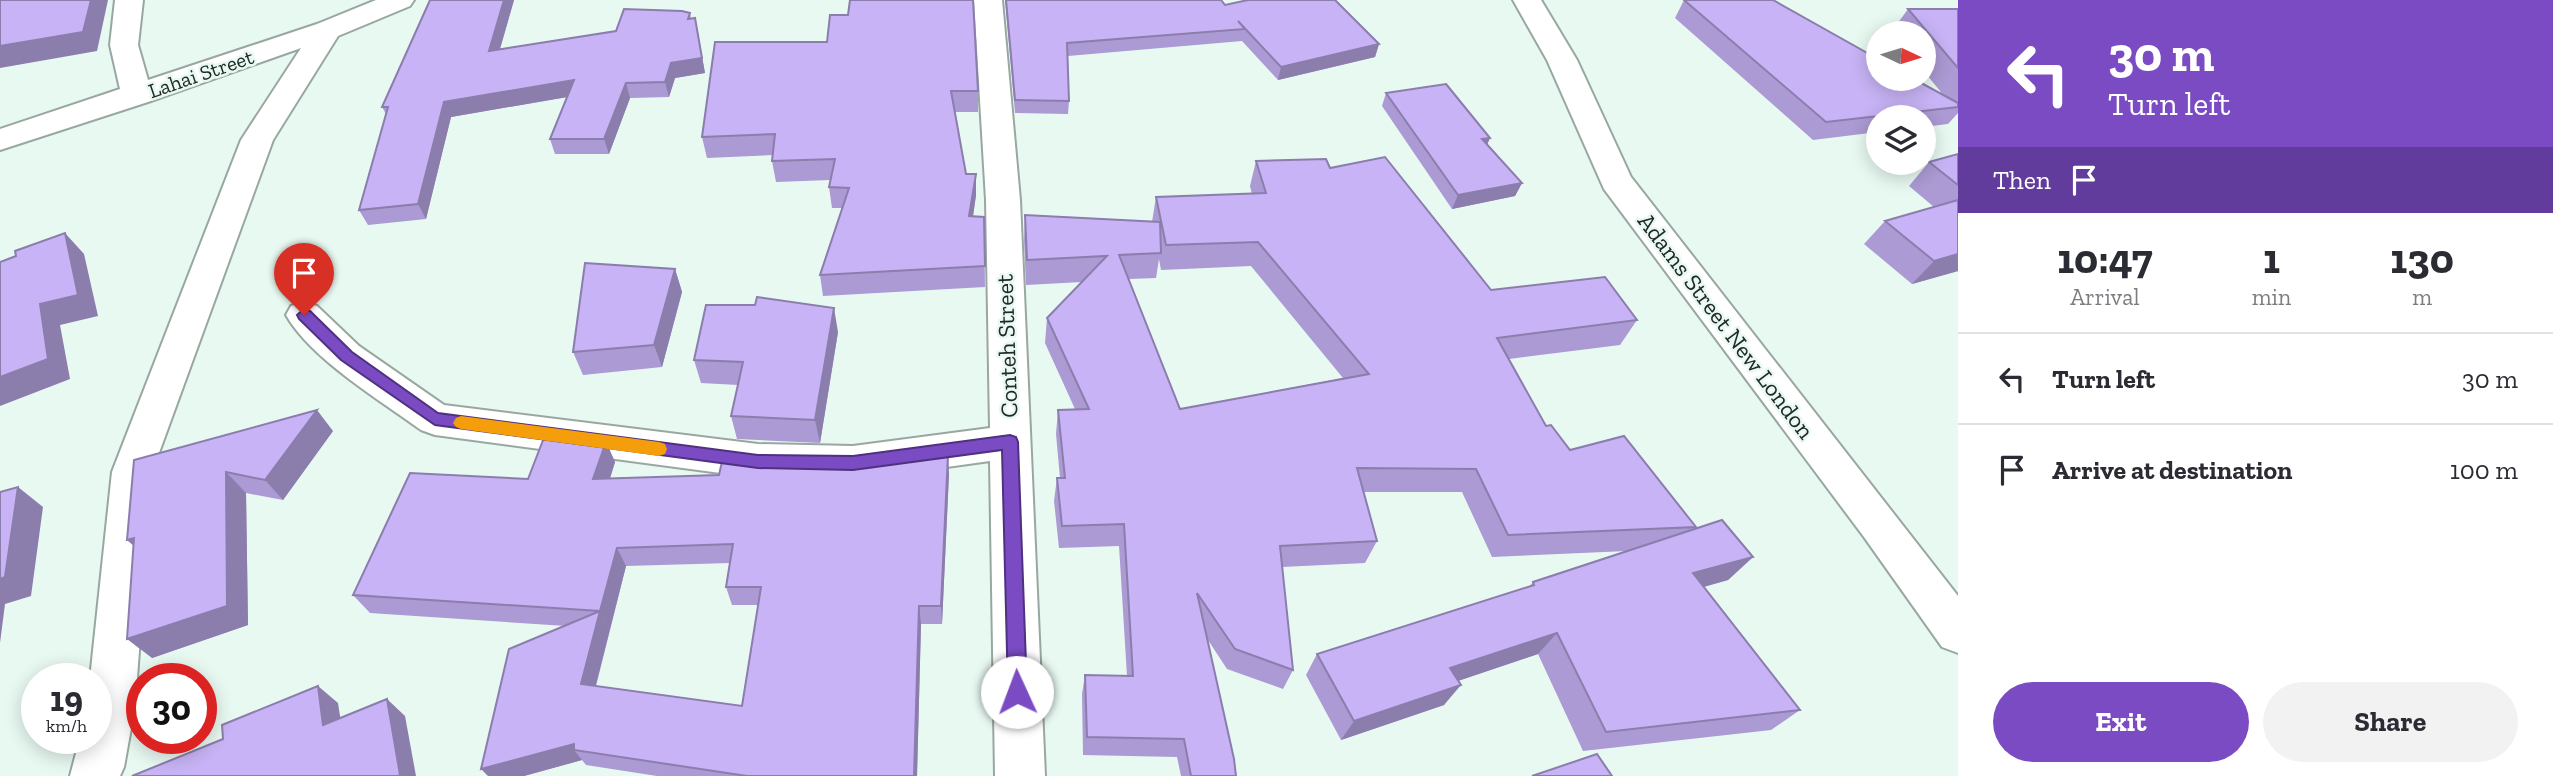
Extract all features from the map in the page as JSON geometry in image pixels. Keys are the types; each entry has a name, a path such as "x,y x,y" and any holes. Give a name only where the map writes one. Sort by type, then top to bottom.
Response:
{"street":[{"path":"129,0 124,44 137,96"},
{"name":"Lahai Street","path":"0,140 327,30 400,0"},
{"name":"Conteh Street","path":"988,0 1003,200 1020,776"},
{"name":"Adams Street New London","path":"1527,0 1562,60 1616,181 1879,524 1958,632"},
{"path":"95,776 111,706 132,472 257,140 327,30"},
{"path":"304,315 346,356 435,419 758,461 853,463 1010,442"}],"building":[{"path":"0,0 91,0 83,32 0,46"},
{"path":"430,0 504,0 489,51 616,31 624,9 682,11 690,13 688,19 695,18 702,58 671,63 665,82 626,83 604,139 550,139 574,80 444,102 418,204 359,210 388,107 382,107"},
{"path":"850,0 973,0 978,91 951,91 966,174 976,174 969,216 984,217 985,266 820,275 849,188 829,187 835,159 772,161 775,134 702,137 715,42 827,42 830,15 848,15"},
{"path":"1006,0 1221,0 1225,5 1248,0 1335,0 1379,44 1281,67 1238,21 1245,29 1067,43 1069,101 1015,100"},
{"path":"1684,0 1773,0 1866,52 1866,91 1936,91 1958,103 1958,107 1936,110 1936,105 1866,105 1866,117 1826,122"},
{"path":"1908,9 1958,9 1958,68 1936,42 1936,21 1918,21"},
{"path":"1446,84 1490,138 1482,139 1522,183 1458,195 1386,93"},
{"path":"1958,154 1958,185 1936,168 1936,160"},
{"path":"1385,157 1491,290 1605,277 1637,320 1497,338 1546,426 1551,425 1570,450 1624,436 1696,527 1508,535 1476,469 1357,468 1377,541 1280,546 1293,670 1235,649 1197,593 1236,776 1191,776 1184,739 1087,737 1085,675 1133,676 1124,524 1062,526 1057,478 1065,478 1058,410 1089,409 1047,318 1107,256 1027,260 1025,215 1160,222 1161,253 1119,255 1180,409 1369,374 1258,242 1166,245 1156,197 1266,193 1256,161 1326,159 1330,168"},
{"path":"1958,200 1958,254 1934,261 1885,221"},
{"path":"65,233 78,295 40,304 48,359 0,377 0,262 16,256 15,251"},
{"path":"585,263 675,269 654,345 573,352"},
{"path":"757,297 834,308 815,420 731,416 743,362 694,360 706,305 755,305"},
{"path":"317,410 265,480 226,472 227,606 127,639 134,538 127,540 134,460"},
{"path":"545,435 606,442 593,479 719,475 723,457 752,461 850,463 915,454 948,454 941,606 919,606 914,776 747,776 574,750 574,744 481,769 509,649 600,611 353,595 410,473 528,479","holes":["733,544 726,587 761,587 742,706 581,684 617,548"]},
{"path":"18,487 5,577 0,579 0,492"},
{"path":"1722,520 1753,557 1693,573 1800,710 1606,732 1557,633 1450,668 1461,685 1354,721 1317,654 1534,585 1533,582"},
{"path":"318,686 323,725 387,699 400,775 132,776 186,754 217,754 217,741 223,739 222,725"},
{"path":"1597,754 1612,776 1532,776"}],"slow traffic":[{"path":"461,423 659,449"}],"route":[{"path":"304,315 346,356 435,419 758,461 853,463 1010,442 1017,692"}]}
